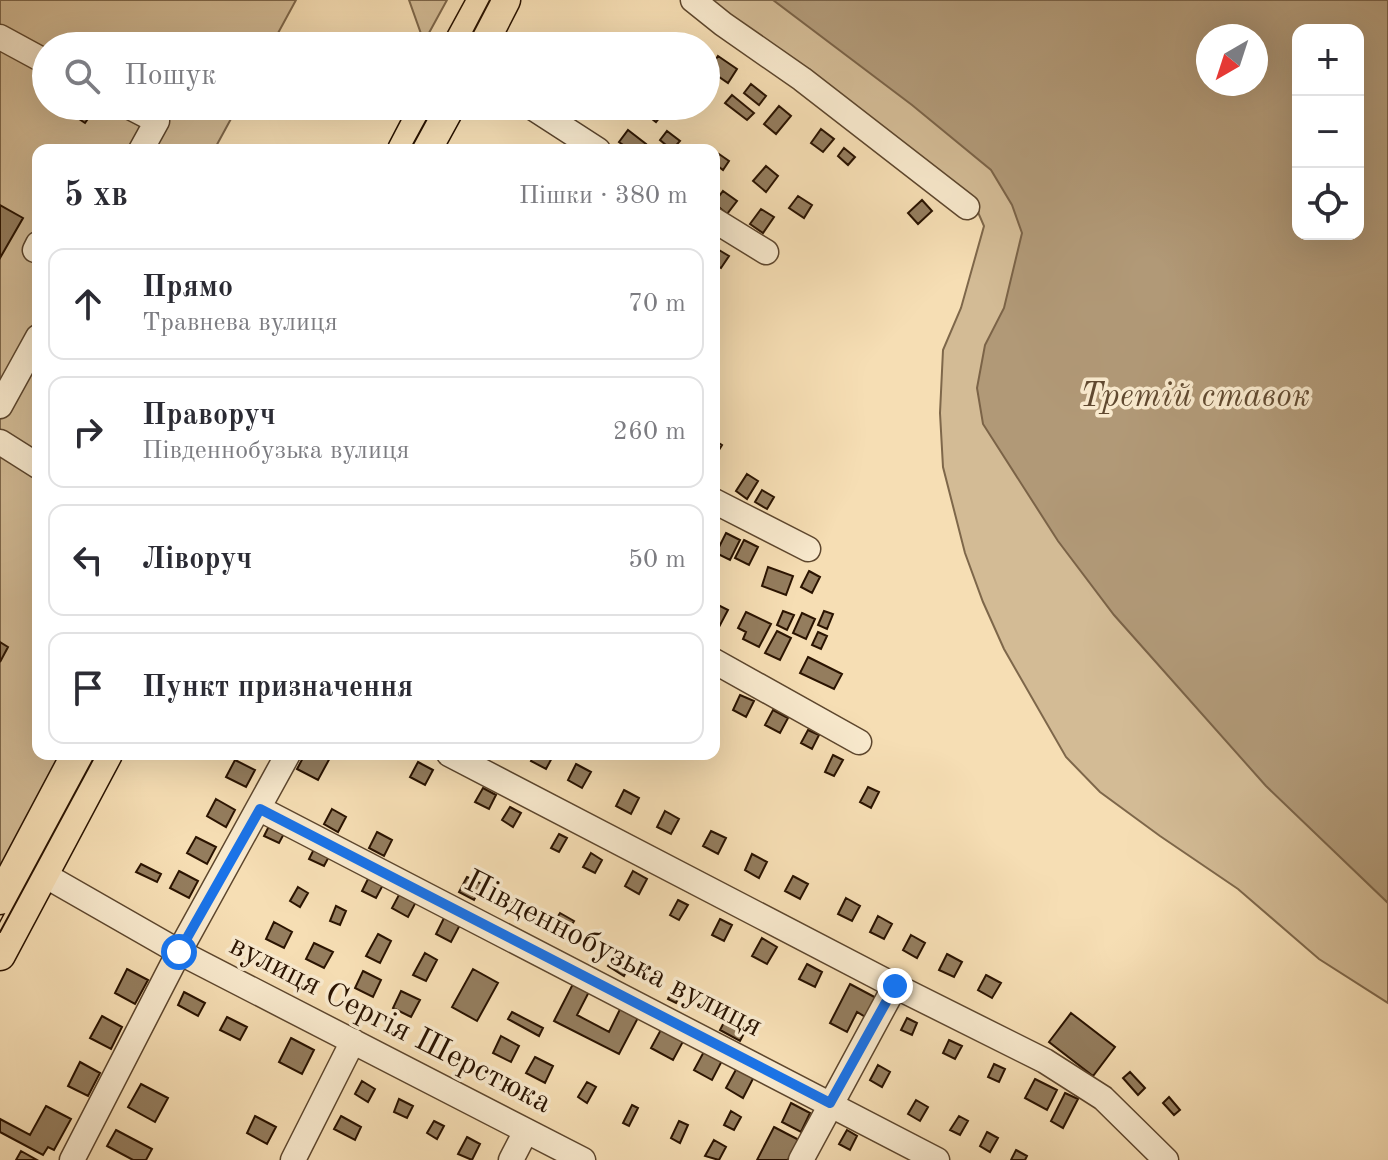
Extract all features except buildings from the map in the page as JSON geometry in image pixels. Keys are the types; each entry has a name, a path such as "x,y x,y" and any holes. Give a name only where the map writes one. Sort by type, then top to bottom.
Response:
{"main road":[{"path":"466,32 483,0"},
{"path":"488,32 505,0"},
{"path":"406,144 419,120"},
{"path":"429,144 442,120"},
{"path":"0,955 75,760"},
{"path":"0,899 32,867 103,760"}],"street":[{"path":"693,0 802,79 967,207"},
{"path":"0,37 32,54"},
{"path":"144,144 155,120"},
{"path":"552,120 589,144"},
{"path":"720,224 766,252"},
{"path":"0,406 32,348"},
{"path":"0,442 32,462"},
{"path":"720,504 808,549"},
{"path":"720,664 859,742"},
{"path":"72,1160 179,952 285,760"},
{"path":"461,760 1045,1061 1103,1098 1166,1160"},
{"name":"Південнобузька вулиця","path":"260,809 937,1160"},
{"name":"вулиця Сергія Шерстюка","path":"32,867 179,952 583,1160"},
{"path":"801,1160 895,986"},
{"path":"293,1160 353,1041"},
{"path":"511,1160 526,1131"}],"shaded area":[{"path":"0,0 296,0 279,32 32,32 32,120 230,120 217,144 32,144 32,760 59,760 0,868"},
{"path":"409,0 447,0 429,32 420,32"},
{"name":"Третій ставок","path":"702,0 1388,0 1388,1003 1319,959 1238,889 1100,792 1066,757 1004,649 965,553 943,467 940,413 943,350 961,308 984,226 974,203"}],"water":[{"name":"Третій ставок","path":"773,0 1388,0 1388,903 1266,786 1114,615 1058,541 983,424 977,388 985,345 1004,308 1022,233 1012,205 991,170 912,105"}],"tram line":[{"path":"473,32 490,0"},
{"path":"413,144 426,120"},
{"path":"0,932 93,760"}],"route":[{"path":"179,952 260,809 830,1103 895,986"}]}
